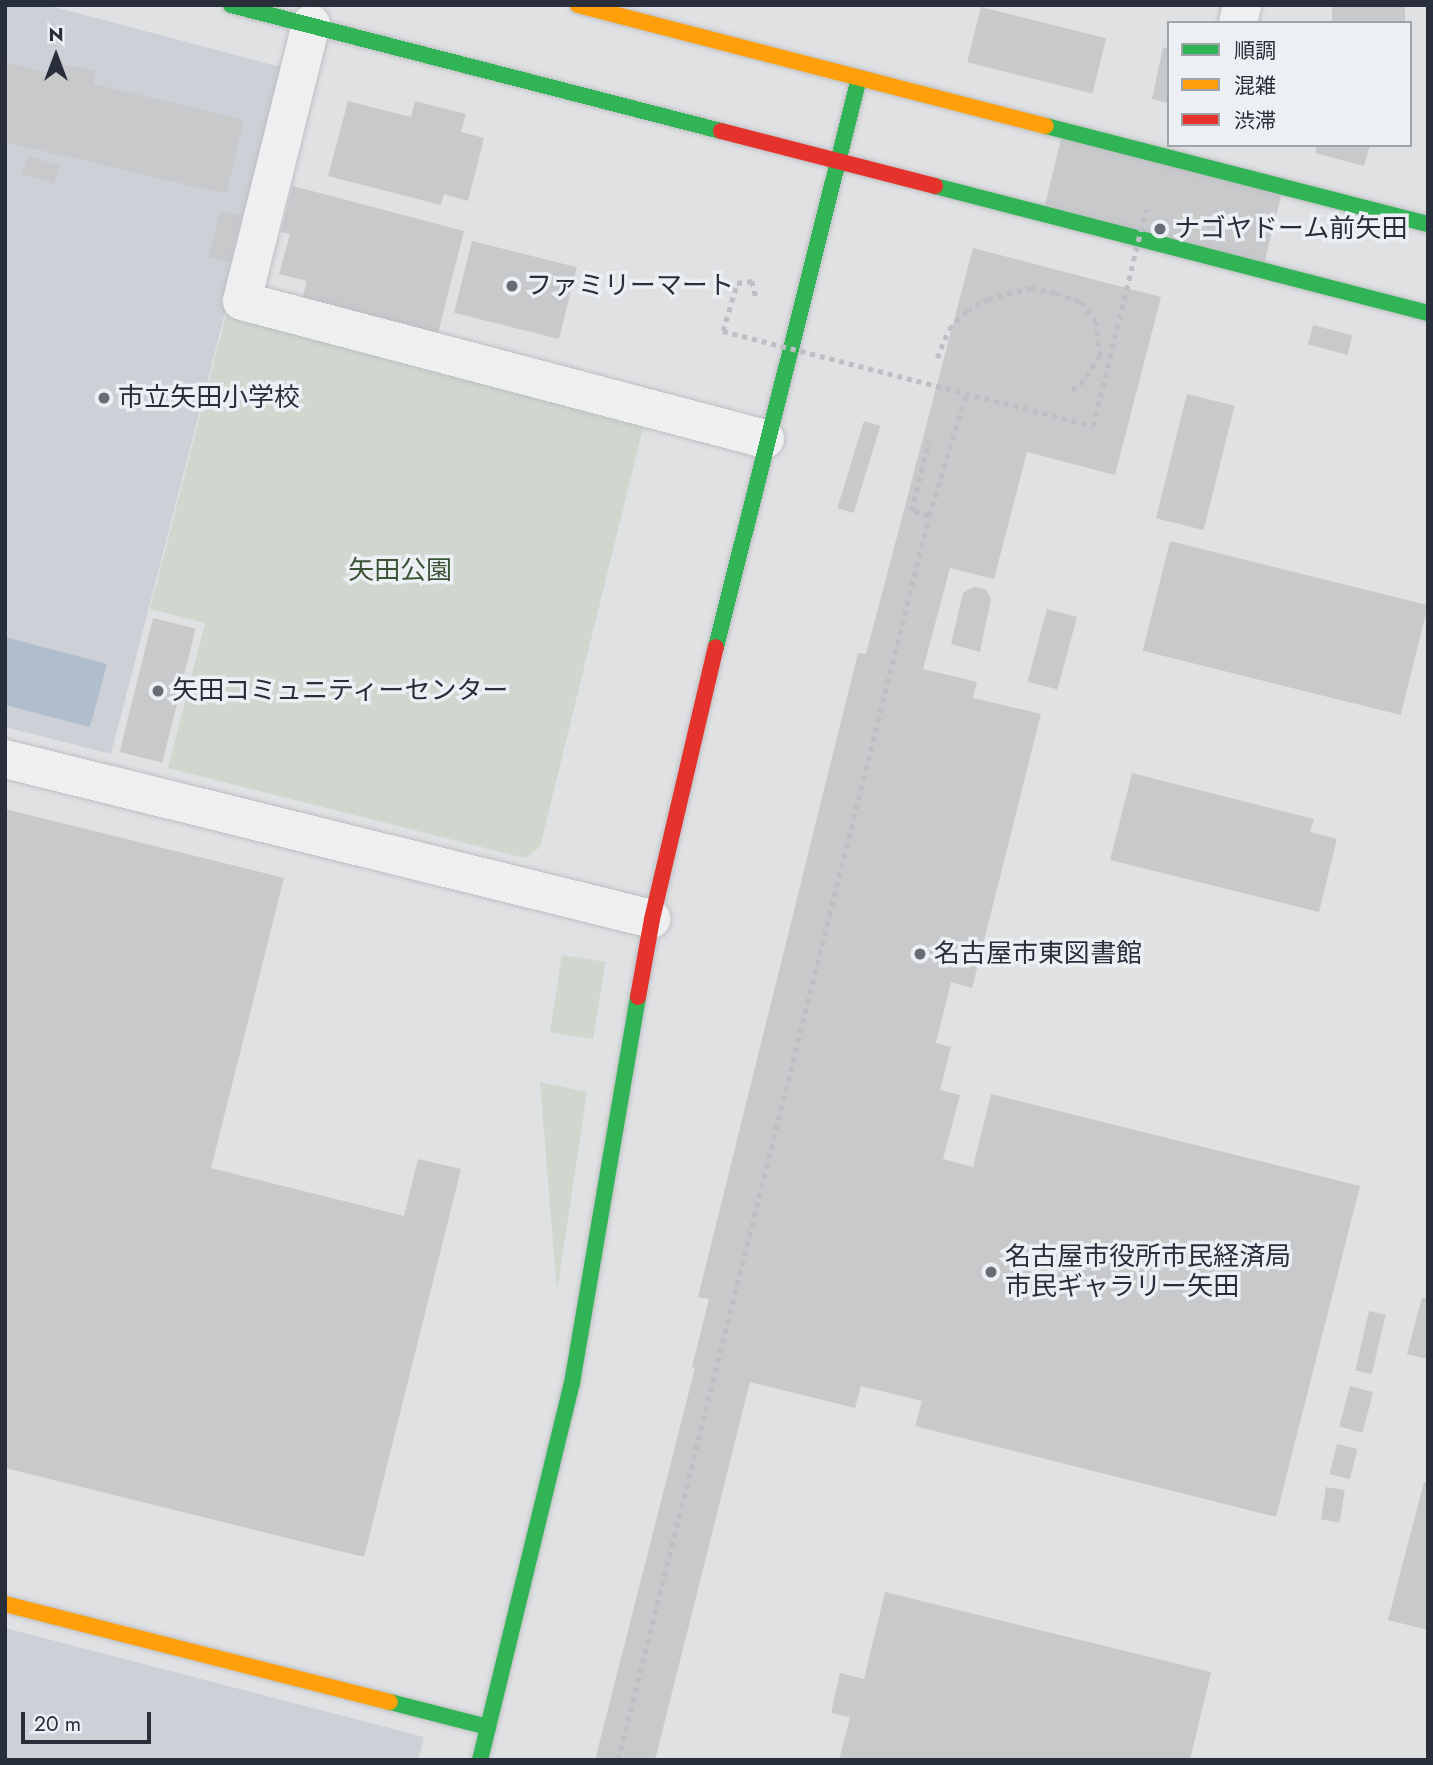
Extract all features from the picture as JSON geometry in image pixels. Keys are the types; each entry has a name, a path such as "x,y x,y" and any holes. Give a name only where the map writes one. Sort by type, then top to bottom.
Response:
{"street":[{"path":"231,5 836,164 1428,313"},
{"path":"578,5 859,78 1167,146"},
{"path":"310,24 242,302 765,439"},
{"path":"480,1760 572,1383 652,919 765,439 859,78"},
{"path":"1171,147 1207,155 1428,224"},
{"path":"5,759 652,919"},
{"path":"5,1604 488,1727"}],"path":[{"path":"753,309 756,287 751,281 737,283 723,331 1093,426 1146,209"},
{"path":"937,358 949,329 967,311 988,299 1031,288 1056,293 1081,302 1096,321 1100,356 1084,381 1069,393"},
{"path":"618,1760 929,516 966,394"},
{"path":"929,442 911,512 929,516"}],"shaded area":[{"name":"市立矢田小学校","path":"5,5 47,5 288,69 111,754 5,727"},
{"path":"5,1628 424,1737 418,1760 5,1760"}],"green space":[{"name":"矢田公園","path":"226,315 644,424 540,847 525,858 168,768 205,623 150,609"},
{"path":"562,955 605,962 593,1039 550,1032"},
{"path":"540,1082 587,1092 557,1292"}],"water":[{"path":"5,637 107,664 90,727 5,705"}],"building":[{"path":"1332,5 1405,5 1405,21 1332,21"},
{"path":"981,7 1106,38 1092,94 967,62"},
{"path":"1163,47 1167,48 1167,103 1152,99"},
{"path":"51,61 95,71 94,84 244,120 226,194 5,142 5,62 48,73"},
{"path":"348,101 411,117 415,101 466,114 461,132 484,138 468,201 444,194 441,205 328,176"},
{"path":"1065,124 1285,179 1261,275 1041,220"},
{"path":"1316,147 1369,147 1364,166 1315,153"},
{"path":"28,156 59,166 54,184 22,174"},
{"path":"293,186 464,231 438,333 302,299 307,281 279,274 290,234 281,232"},
{"path":"220,211 240,216 229,263 208,258"},
{"path":"472,241 577,267 559,339 454,313"},
{"path":"973,248 1161,297 1115,475 1027,452 994,579 950,568 923,669 977,682 973,698 1041,714 972,988 951,982 936,1043 951,1047 940,1090 960,1095 943,1159 973,1167 991,1094 1360,1186 1276,1517 915,1426 922,1401 861,1386 855,1408 750,1382 655,1760 595,1760 695,1368 692,1367 709,1299 698,1297 858,653 866,654"},
{"path":"1313,325 1353,336 1347,355 1308,344"},
{"path":"1187,394 1235,406 1204,530 1156,518"},
{"path":"864,421 880,426 854,513 837,508"},
{"path":"1170,541 1428,605 1401,715 1143,651"},
{"path":"974,587 986,589 991,599 980,652 951,644 963,593"},
{"path":"1047,609 1077,617 1058,689 1028,681"},
{"name":"矢田コミュニティーセンター","path":"153,618 196,629 162,763 120,752"},
{"path":"1132,773 1314,819 1310,832 1337,839 1319,912 1110,860"},
{"path":"5,809 284,878 211,1168 404,1216 418,1159 461,1169 364,1557 5,1468"},
{"path":"1422,1297 1428,1299 1428,1359 1407,1354"},
{"path":"1369,1311 1386,1315 1372,1374 1355,1370"},
{"path":"1350,1386 1373,1392 1362,1433 1339,1427"},
{"path":"1337,1444 1357,1449 1350,1479 1330,1474"},
{"path":"1424,1482 1428,1483 1428,1630 1388,1620"},
{"path":"1326,1487 1345,1490 1340,1523 1321,1520"},
{"path":"885,1592 1211,1672 1190,1760 839,1760 850,1717 831,1713 840,1673 864,1679"}],"traffic: fast":[{"path":"231,5 721,131"},
{"path":"716,647 859,78"},
{"path":"1046,126 1428,224"},
{"path":"935,186 1428,313"},
{"path":"480,1760 572,1383 638,997"},
{"path":"390,1702 488,1727"}],"traffic: slow":[{"path":"578,5 1046,126"},
{"path":"5,1604 390,1702"}],"traffic: jam":[{"path":"721,131 935,186"},
{"path":"638,997 652,919 716,647"}],"place":[{"name":"ナゴヤドーム前矢田","path":"1160,229"},
{"name":"ファミリーマート","path":"512,286"},
{"name":"市立矢田小学校","path":"104,398"},
{"name":"矢田コミュニティーセンター","path":"158,691"},
{"name":"名古屋市東図書館","path":"920,954"},
{"name":"名古屋市役所市民経済局 市民ギャラリー矢田","path":"991,1272"}]}
